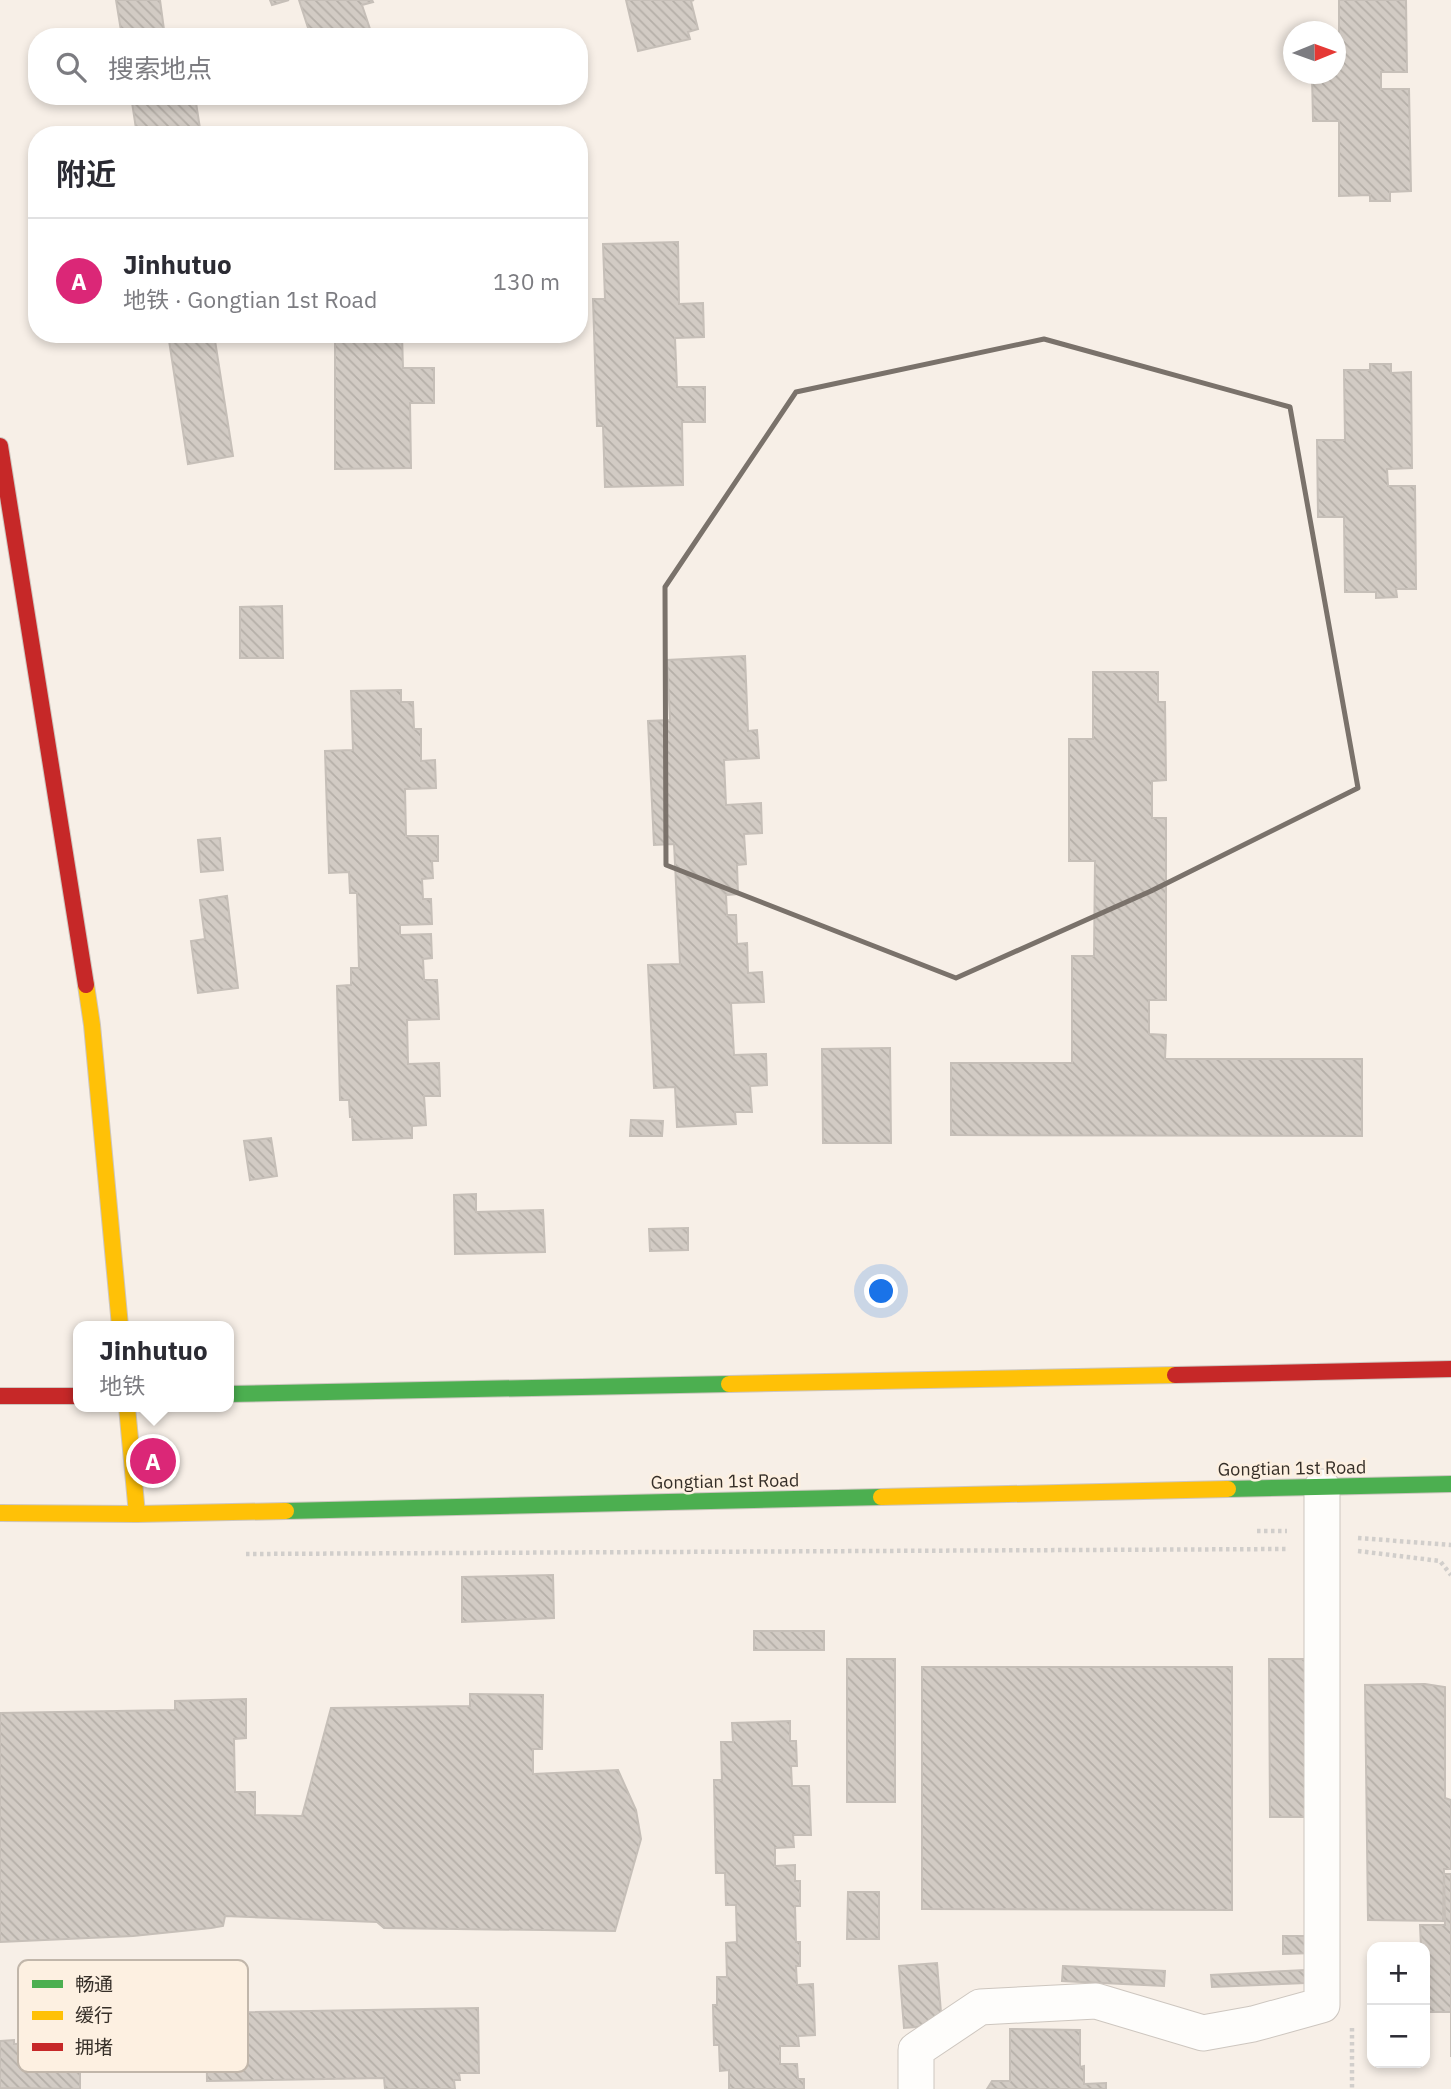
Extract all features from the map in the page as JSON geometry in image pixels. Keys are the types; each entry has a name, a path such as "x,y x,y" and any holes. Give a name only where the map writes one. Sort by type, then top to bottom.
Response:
{"main road":[{"path":"0,446 92,1025 120,1321"},
{"path":"234,1394 1451,1369"},
{"path":"0,1396 73,1396"},
{"path":"127,1412 137,1514"},
{"name":"Gongtian 1st Road","path":"0,1513 137,1514 1451,1484"}],"street":[{"path":"916,2089 916,2050 980,2007 1096,2001 1203,2033 1253,2024 1322,2005 1322,1487"}],"path":[{"path":"238,1554 1287,1549"},
{"path":"1357,1550 1440,1561 1451,1576"},
{"path":"1352,2019 1352,2089"}],"highlighted area":[{"path":"1044,339 1290,407 1358,788 1151,891 956,978 666,865 665,587 796,392"}],"building":[{"path":"116,0 160,0 164,28 121,28"},
{"path":"270,0 289,0 272,5"},
{"path":"299,0 373,2 362,5 370,28 308,28"},
{"path":"626,0 694,0 691,1 698,29 688,32 690,39 638,51"},
{"path":"1339,0 1406,0 1407,72 1381,72 1381,89 1409,89 1411,191 1390,192 1390,201 1370,201 1370,195 1339,196 1339,121 1313,121 1312,84 1346,84 1346,21 1339,21"},
{"path":"132,105 196,105 200,126 136,126"},
{"path":"678,242 679,304 703,303 704,337 675,338 677,387 705,387 705,422 682,422 683,485 605,487 603,426 597,426 593,299 605,299 603,244"},
{"path":"169,343 215,343 233,456 188,464"},
{"path":"335,343 402,343 403,368 434,368 434,403 410,403 411,468 335,469"},
{"path":"1370,364 1391,364 1391,373 1411,372 1412,468 1387,469 1388,486 1415,486 1416,589 1396,589 1397,597 1376,598 1376,592 1345,592 1344,517 1318,517 1317,440 1345,440 1344,370 1370,370"},
{"path":"282,606 283,658 240,658 240,607"},
{"path":"745,656 748,731 757,730 759,758 724,760 726,805 761,803 762,833 744,834 746,864 737,865 738,894 726,895 727,915 736,915 737,944 747,943 748,973 762,972 764,1002 731,1003 734,1055 766,1054 767,1085 750,1086 752,1112 735,1112 736,1124 677,1127 675,1087 654,1088 648,965 680,964 674,844 654,845 648,721 670,720 667,660"},
{"path":"1093,672 1158,672 1158,702 1165,702 1166,780 1152,781 1152,818 1166,818 1166,1000 1149,1000 1149,1034 1166,1035 1165,1059 1362,1059 1362,1136 951,1135 951,1063 1072,1063 1072,956 1094,956 1095,861 1069,861 1069,739 1093,739"},
{"path":"401,690 401,702 413,702 414,729 421,729 421,761 435,760 436,788 405,789 406,836 438,836 438,861 432,861 433,878 422,879 423,899 431,899 432,924 400,925 400,935 431,934 432,958 423,959 424,980 437,980 439,1019 407,1020 408,1064 439,1063 440,1096 424,1096 426,1125 412,1126 412,1138 353,1140 349,1100 340,1100 337,986 351,985 351,968 359,968 357,893 350,893 349,872 329,873 325,751 353,750 351,691"},
{"path":"220,838 223,870 201,872 198,840"},
{"path":"227,896 238,988 198,993 191,941 205,939 200,900"},
{"path":"890,1048 891,1143 823,1143 822,1049"},
{"path":"631,1120 663,1121 662,1136 630,1136"},
{"path":"271,1138 277,1176 250,1180 244,1141"},
{"path":"476,1194 476,1212 543,1210 545,1252 455,1254 454,1195"},
{"path":"688,1228 688,1250 650,1251 649,1229"},
{"path":"553,1575 554,1618 462,1622 462,1577"},
{"path":"754,1631 824,1631 824,1650 754,1650"},
{"path":"847,1659 895,1659 895,1802 847,1802"},
{"path":"1269,1659 1312,1659 1314,1817 1270,1817"},
{"path":"922,1667 1232,1667 1232,1910 922,1909"},
{"path":"1425,1684 1445,1687 1445,1798 1451,1800 1451,1869 1444,1869 1443,1921 1368,1920 1365,1685"},
{"path":"470,1694 543,1695 542,1749 533,1749 533,1774 618,1770 636,1810 641,1839 615,1931 384,1928 377,1922 225,1916 223,1926 211,1928 133,1936 0,1942 0,1713 175,1710 175,1701 246,1699 246,1738 234,1739 235,1792 255,1792 255,1815 302,1816 331,1708 470,1706"},
{"path":"790,1721 790,1741 796,1741 797,1766 791,1766 792,1786 809,1786 811,1835 793,1835 794,1847 775,1848 775,1866 795,1865 795,1881 800,1881 800,1906 795,1906 796,1942 800,1942 800,1966 796,1966 797,1985 813,1984 815,2035 798,2036 799,2046 780,2046 780,2064 797,2064 798,2079 804,2079 804,2089 729,2089 729,2070 720,2071 719,2045 714,2045 713,2005 717,2005 717,1977 727,1977 726,1943 737,1942 736,1905 726,1905 725,1873 716,1873 714,1780 722,1780 721,1742 733,1742 732,1723"},
{"path":"1444,1874 1451,1874 1451,2012 1430,2012 1430,1942 1421,1942 1420,1925 1445,1925"},
{"path":"848,1892 879,1892 879,1939 847,1939"},
{"path":"1283,1936 1314,1936 1314,1953 1283,1954"},
{"path":"937,1963 942,2025 904,2028 899,1966"},
{"path":"1063,1966 1165,1971 1164,1986 1062,1981"},
{"path":"1305,1970 1305,1983 1212,1987 1211,1975"},
{"path":"478,2008 479,2073 459,2073 460,2080 454,2080 455,2089 385,2089 384,2078 207,2081 207,2072 248,2072 248,2012"},
{"path":"1010,2029 1080,2030 1080,2067 1084,2066 1084,2084 1106,2083 1106,2089 987,2089 992,2081 1010,2081"},
{"path":"14,2040 14,2044 18,2044 18,2072 80,2072 80,2089 0,2088 0,2041"}],"traffic: fast":[{"path":"234,1394 729,1384"},
{"path":"1228,1489 1451,1484"},
{"path":"286,1511 881,1497"}],"traffic: slow":[{"path":"86,985 120,1321"},
{"path":"729,1384 1175,1375"},
{"path":"127,1412 137,1514"},
{"path":"881,1497 1228,1489"},
{"path":"0,1513 286,1511"}],"traffic: jam":[{"path":"0,446 86,985"},
{"path":"1175,1375 1451,1369"},
{"path":"0,1396 73,1396"}],"place":[{"name":"Jinhutuo","path":"153,1461"}]}
